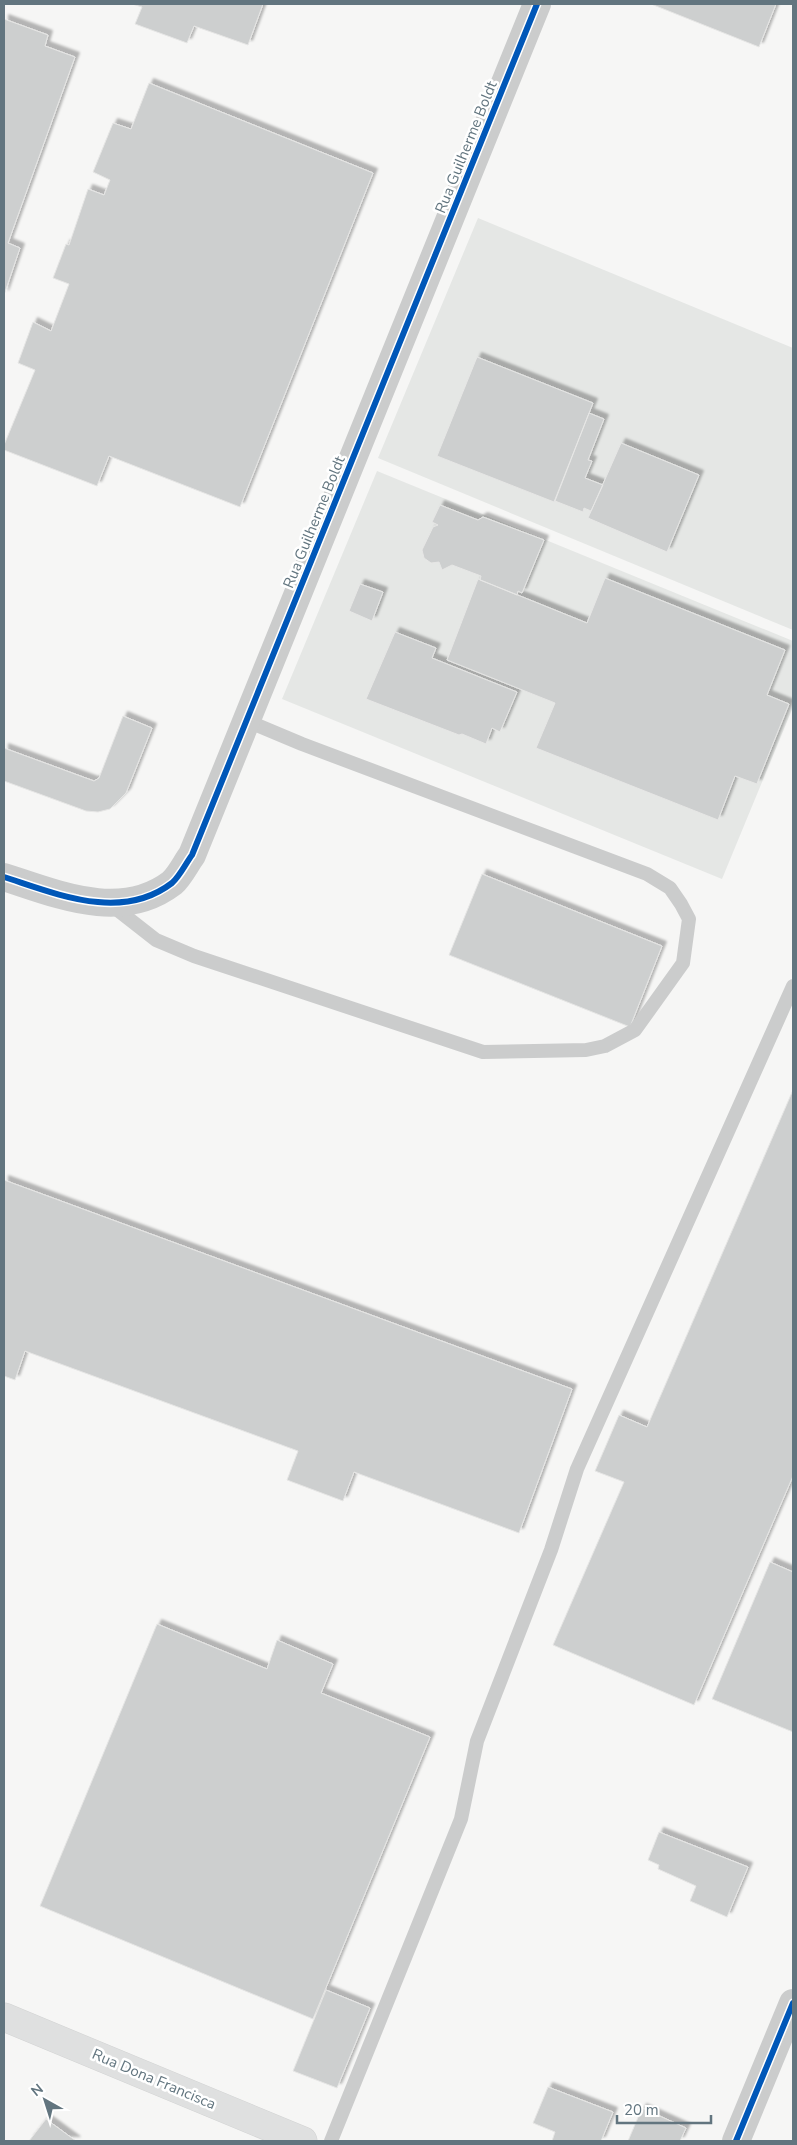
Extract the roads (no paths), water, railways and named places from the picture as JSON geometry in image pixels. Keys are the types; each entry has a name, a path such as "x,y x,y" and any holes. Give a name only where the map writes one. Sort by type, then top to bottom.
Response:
{"main road":[{"name":"Rua Dona Francisca","path":"4,2017 304,2141"}],"street":[{"name":"Rua Guilherme Boldt","path":"4,877 74,900 108,903 144,898 173,882 192,855 538,4"},
{"path":"736,2141 793,2003"}],"lane":[{"path":"108,903 156,940 194,956 483,1052 586,1050 605,1046 635,1030 683,963 689,919 670,888 647,874 302,744 247,721"},
{"path":"330,2141 461,1819 477,1741 551,1550 577,1469 793,986"}]}
